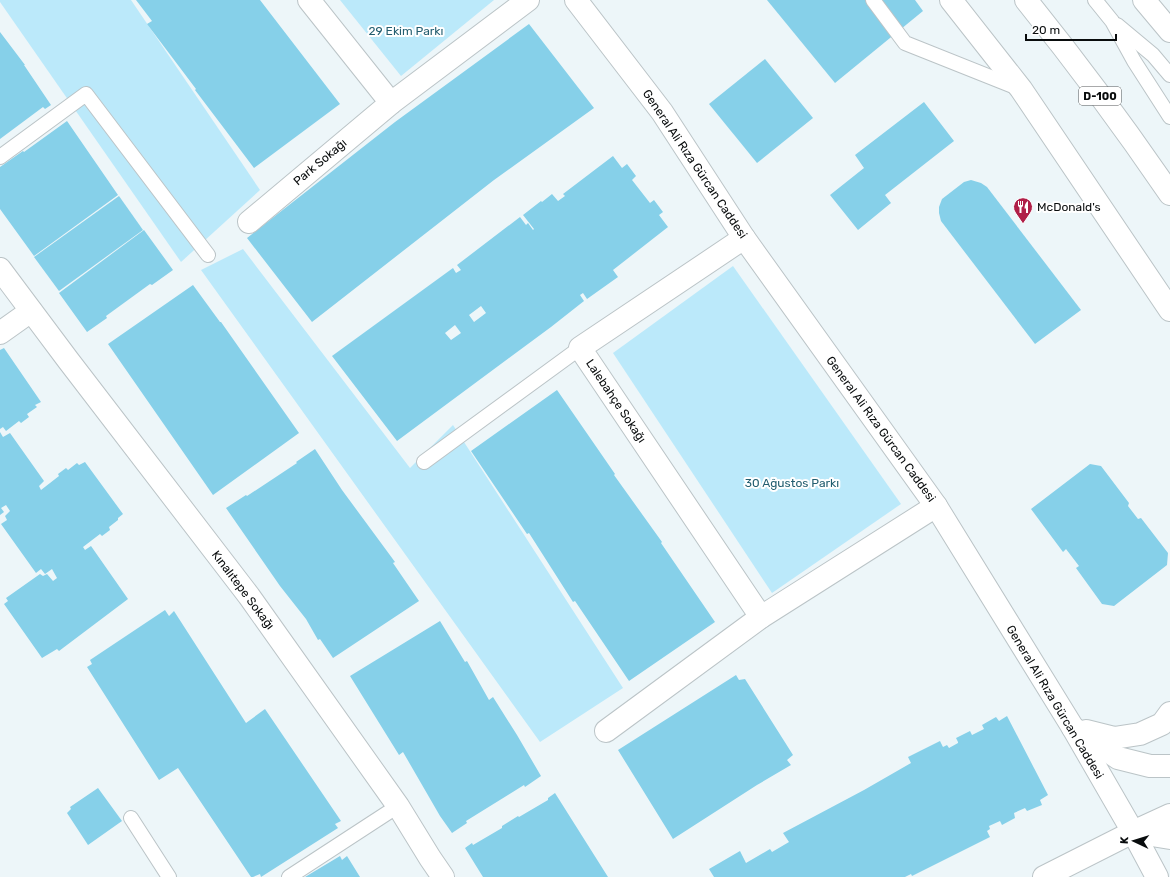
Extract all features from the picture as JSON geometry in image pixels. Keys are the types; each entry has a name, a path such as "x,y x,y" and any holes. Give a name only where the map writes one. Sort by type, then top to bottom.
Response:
{"main road":[{"path":"310,0 391,103"},
{"name":"Park Sokağı","path":"249,222 391,103 528,0"},
{"name":"General Ali Rıza Gürcan Caddesi","path":"576,0 662,112 744,238 936,506 1073,728 1157,877"},
{"path":"951,0 1021,89 1170,310"},
{"name":"D-100","path":"1026,0 1143,154 1170,194"},
{"path":"1144,0 1170,31"},
{"name":"Lalebahçe Sokağı","path":"744,238 580,348 762,617"},
{"name":"Kınalıtepe Sokağı","path":"0,269 249,596 398,806 443,877"},
{"path":"0,333 31,311"},
{"path":"606,731 762,617 936,506"},
{"path":"1073,728 1114,738 1140,734 1162,724 1170,713"},
{"path":"1073,728 1118,758 1150,766 1170,766"},
{"path":"1044,877 1170,815"},
{"path":"1133,832 1170,838"}],"lane":[{"path":"873,0 905,43 1021,89"},
{"path":"1095,0 1112,21 1134,61 1170,118"},
{"path":"1112,21 1153,55 1170,75"},
{"path":"0,157 86,94 208,255"},
{"path":"424,462 580,348"},
{"path":"289,877 398,806"},
{"path":"131,818 169,877"}],"green space":[{"path":"0,0 131,0 260,190 181,262"},
{"name":"29 Ekim Parkı","path":"340,0 494,0 401,76"},
{"path":"243,249 410,468 453,425 623,688 540,742 201,270"},
{"name":"30 Ağustos Parkı","path":"733,266 901,504 772,593 613,353"}],"building":[{"path":"136,0 260,0 340,104 254,168 147,24 152,21"},
{"path":"767,0 915,0 923,11 835,83"},
{"path":"529,24 594,108 494,180 312,322 247,238 395,122"},
{"path":"0,32 25,65 51,105 45,109 43,107 0,139"},
{"path":"765,59 813,118 757,163 709,104"},
{"path":"924,102 954,141 885,195 891,203 858,230 830,195 864,168 855,155"},
{"path":"67,121 118,195 34,256 0,209 0,167 23,151 24,152"},
{"path":"613,156 622,168 627,164 636,176 632,180 650,203 654,200 663,212 659,215 668,227 613,270 618,277 587,299 583,293 580,295 584,301 397,441 332,356 453,268 456,273 461,270 457,265 520,217 526,225 528,223 533,230 534,229 523,215 552,194 558,201 565,196 563,194","holes":["481,306 486,313 474,322 469,315","455,325 461,333 451,340 445,333"]},
{"path":"971,180 981,183 987,187 1081,310 1035,344 941,221 939,207 942,199 964,182"},
{"path":"119,196 143,230 59,291 34,257"},
{"path":"144,230 173,270 152,285 150,284 106,316 107,318 87,332 59,293"},
{"path":"193,285 221,322 299,433 213,495 108,344"},
{"path":"4,348 41,402 35,405 37,407 27,414 29,417 21,423 19,421 6,431 3,427 0,429 0,350"},
{"path":"557,390 615,474 614,475 662,542 661,543 715,622 629,681 575,601 573,602 529,533 527,534 471,451"},
{"path":"0,432 3,437 10,433 44,481 39,486 41,490 59,476 58,474 66,468 68,470 77,463 79,465 85,462 123,514 109,527 110,530 102,536 100,534 83,547 85,550 91,546 128,599 59,651 57,649 42,658 4,604 8,601 6,598 40,574 43,576 47,574 53,581 57,578 52,569 45,574 41,569 36,573 1,524 7,520 5,516 10,511 6,505 1,508 4,512 0,515"},
{"path":"315,449 342,490 395,562 393,563 419,601 333,658 320,639 318,640 306,619 280,586 226,508 297,463 296,462"},
{"path":"1090,464 1101,466 1129,503 1128,506 1138,519 1141,518 1168,553 1167,565 1114,606 1102,604 1076,568 1079,566 1066,549 1063,552 1031,509"},
{"path":"165,610 169,616 174,611 246,723 265,709 341,821 335,824 338,828 261,877 260,874 251,877 178,768 159,780 87,667 92,664 90,660"},
{"path":"440,621 465,662 467,661 489,700 493,697 541,776 525,787 524,785 466,821 467,823 452,833 440,816 403,752 399,755 350,676"},
{"path":"736,675 739,680 745,679 793,755 787,760 791,765 673,839 618,750"},
{"path":"1007,716 1048,795 1040,800 1042,805 1027,811 1025,808 1014,813 1015,818 1002,825 1000,821 989,826 990,829 987,831 990,837 912,876 911,874 905,877 714,877 709,869 740,851 746,863 770,849 772,852 789,842 783,833 911,763 908,757 940,741 943,747 947,745 949,748 958,743 956,738 970,731 972,735 984,729 982,725 996,717 999,721"},
{"path":"98,788 122,821 88,845 67,813 71,809 70,807"},
{"path":"555,793 608,877 483,877 465,848 472,843 473,845 502,828 502,826 518,816 519,817 548,800 548,798"},
{"path":"340,856 342,860 347,856 360,877 305,877"}],"place":[{"name":"McDonald's","path":"1023,224"}]}
